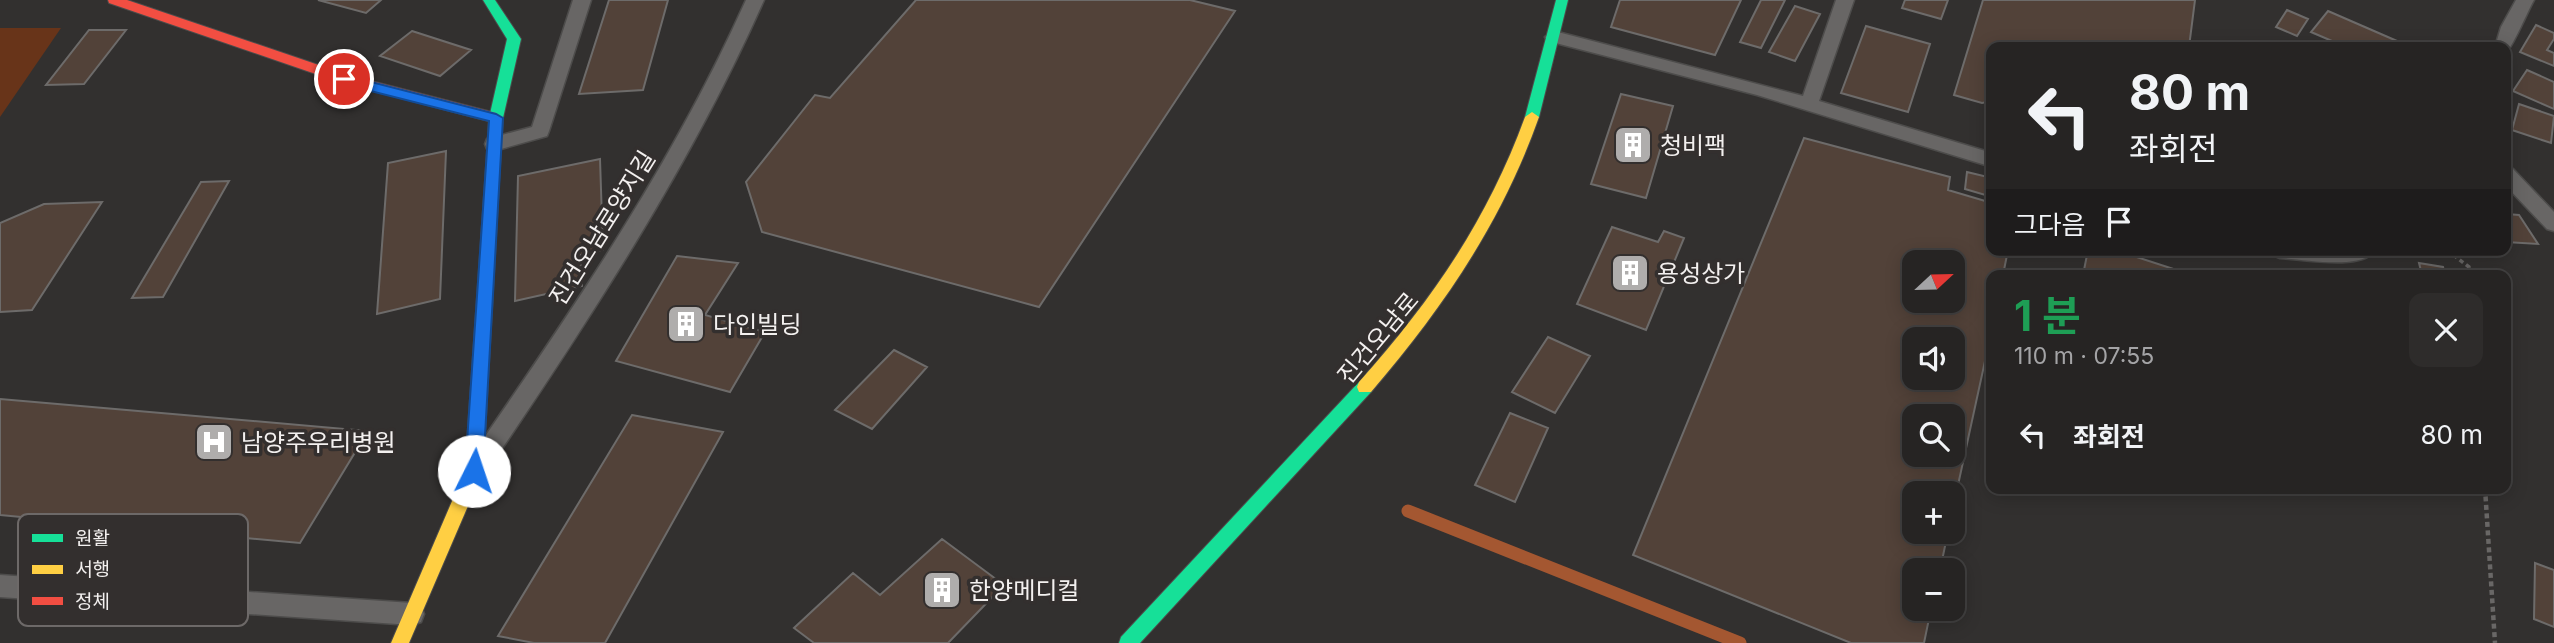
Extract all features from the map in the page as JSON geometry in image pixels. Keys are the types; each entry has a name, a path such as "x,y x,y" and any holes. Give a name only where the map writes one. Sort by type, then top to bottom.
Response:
{"street":[{"path":"114,0 344,79 496,118"},
{"path":"400,643 474,471 496,118 514,39 489,0"},
{"name":"진건오남로","path":"1128,643 1357,399 1438,303 1496,207 1524,141 1562,0"}],"lane":[{"path":"494,144 540,131 582,0"},
{"name":"진건오남로양지길","path":"474,471 562,343 648,208 714,91 755,0"},
{"path":"1809,105 1844,0"},
{"path":"2506,42 2510,27 2525,0"},
{"path":"1554,37 1809,105 1986,158"},
{"path":"2511,179 2554,224"},
{"path":"0,586 18,587"},
{"path":"248,603 412,614"}],"path":[{"path":"2454,256 2469,270"},
{"path":"2485,494 2495,643"}],"shaded area":[{"path":"0,28 61,28 0,117"}],"building":[{"path":"318,0 381,0 366,13"},
{"path":"609,0 668,0 643,90 579,94"},
{"path":"916,0 1190,0 1235,11 1039,307 762,232 746,182 815,95 830,98"},
{"path":"1620,0 1741,0 1715,55 1611,27"},
{"path":"1761,0 1785,0 1761,48 1740,42"},
{"path":"1905,0 1948,0 1941,19 1902,8"},
{"path":"1983,0 2195,0 2190,42 1986,42 1986,102 1954,95"},
{"path":"1795,6 1820,14 1795,61 1769,52"},
{"path":"2287,10 2308,19 2297,36 2276,27"},
{"path":"2328,11 2397,41 2334,42 2311,32"},
{"path":"2536,25 2554,33 2554,39 2547,50 2554,53 2554,66 2520,52"},
{"path":"1866,26 1930,44 1908,112 1841,93"},
{"path":"89,30 126,30 84,84 46,85"},
{"path":"412,31 471,50 440,76 380,56"},
{"path":"2527,70 2554,82 2554,109 2513,91"},
{"name":"청비팩","path":"1621,94 1673,106 1646,198 1591,184"},
{"path":"2519,104 2554,116 2551,143 2512,130"},
{"path":"1804,138 1950,177 1948,190 1986,201 1986,256 2007,256 2004,270 1986,270 1986,357 1965,453 1965,404 1902,404 1902,467 1962,467 1959,481 1902,481 1902,544 1945,544 1943,558 1902,558 1902,621 1929,621 1924,643 1851,643 1633,555"},
{"path":"446,151 440,299 377,314 388,163"},
{"path":"600,159 603,250 581,255 582,286 515,301 518,176"},
{"path":"1967,172 1986,177 1986,195 1965,189"},
{"path":"229,181 163,297 132,298 201,182"},
{"path":"102,202 32,310 0,312 0,223 44,204"},
{"path":"2511,214 2519,215 2538,244 2511,242"},
{"name":"용성상가","path":"1612,227 1658,242 1664,231 1684,238 1646,330 1577,304"},
{"name":"다인빌딩","path":"677,256 738,263 705,315 765,332 730,392 616,361"},
{"path":"2087,256 2133,256 2177,270 2084,270"},
{"path":"2419,263 2443,267 2444,270 2421,270"},
{"path":"1548,337 1590,356 1555,413 1512,392"},
{"path":"894,350 927,367 872,429 835,410"},
{"path":"0,399 368,431 300,543 248,538 248,514 0,515"},
{"path":"1510,413 1548,428 1515,502 1475,485"},
{"path":"632,415 723,432 605,643 534,643 498,636"},
{"name":"한양메디컬","path":"942,539 1004,585 948,643 814,643 794,628 853,573 880,595"},
{"path":"2535,563 2554,570 2554,627 2534,619"}],"waterway":[{"path":"1408,511 1740,643"}],"traffic: fast":[{"path":"489,0 514,39 496,118 493,166"},
{"path":"1532,117 1562,0"},
{"path":"1128,643 1365,387"}],"traffic: slow":[{"path":"1365,387 1417,326 1463,261 1502,192 1532,117"},
{"path":"400,643 474,471 493,166"}],"traffic: jam":[{"path":"114,0 344,79 496,118"}],"place":[{"name":"청비팩","path":"1633,145"},
{"name":"용성상가","path":"1630,273"},
{"name":"다인빌딩","path":"686,324"},
{"name":"남양주우리병원","path":"214,442"},
{"name":"한양메디컬","path":"942,590"}],"route":[{"path":"344,79 496,118 474,471"}]}
